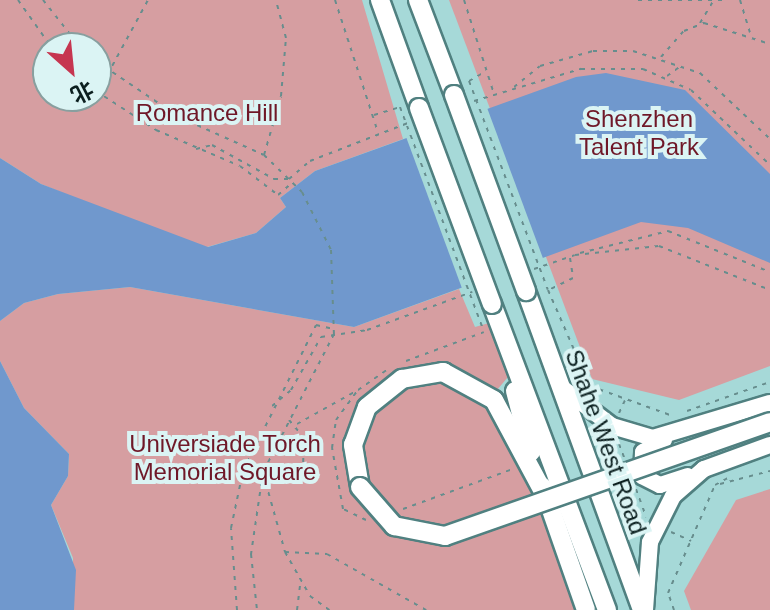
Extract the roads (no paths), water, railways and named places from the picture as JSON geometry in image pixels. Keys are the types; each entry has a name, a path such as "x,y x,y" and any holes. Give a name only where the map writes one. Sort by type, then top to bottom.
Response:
{"main road":[{"path":"380,0 415,115 492,304 607,610"},
{"name":"Shahe West Road","path":"418,0 460,99 560,386 643,610"},
{"path":"492,304 547,499 586,610"},
{"path":"547,499 494,400 443,372 402,379 367,407 353,445 360,487 394,526 445,536 770,422"},
{"path":"560,386 626,432 653,438 688,431"},
{"path":"770,403 688,431 643,452 642,476 660,485 770,445"},
{"path":"643,610 655,525 681,487 704,469"}],"water":[{"path":"606,73 685,90 770,174 770,263 688,228 641,222 354,327 130,287 58,294 24,303 0,321 0,158 41,184 208,247 256,233 286,207 280,198 315,171 576,77"},
{"path":"0,361 24,408 69,454 68,476 51,505 76,570 74,610 0,610"}],"park label":[{"name":"Romance Hill","path":"207,113"},
{"name":"Shenzhen Talent Park","path":"639,133"},
{"name":"Universiade Torch Memorial Square","path":"225,458"}]}
